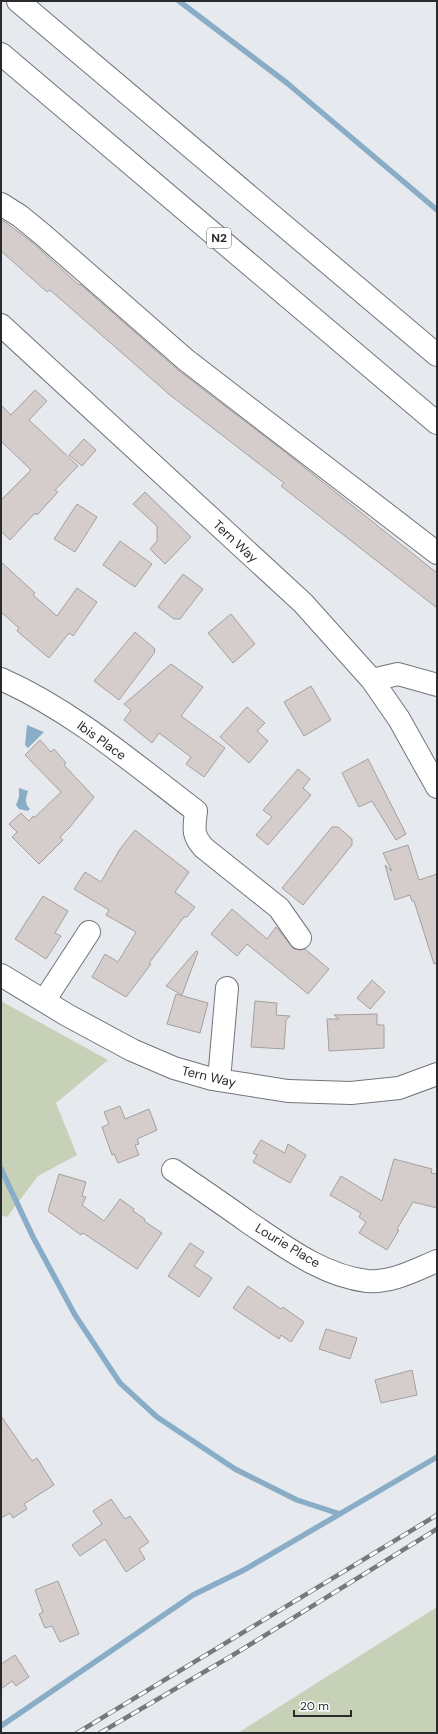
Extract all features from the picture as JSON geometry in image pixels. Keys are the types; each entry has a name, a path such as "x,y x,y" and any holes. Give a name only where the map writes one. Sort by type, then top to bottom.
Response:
{"main road":[{"path":"18,1 437,355"},
{"name":"N2","path":"1,54 437,423"},
{"path":"1,204 20,216 42,234 186,360 437,553"},
{"path":"298,238 437,342"},
{"name":"Tern Way","path":"1,324 303,604 372,680 399,719 437,787"},
{"path":"372,680 398,674 437,686"},
{"name":"Ibis Place","path":"1,678 57,708 99,736 196,811 194,830 196,839 204,848 279,908 300,938"},
{"path":"44,1001 88,932"},
{"name":"Tern Way","path":"1,975 132,1050 174,1068 219,1080 288,1091 351,1093 399,1088 437,1074"},
{"path":"219,1080 227,988"},
{"name":"Lourie Place","path":"173,1170 289,1249 320,1266 343,1275 368,1281 399,1277 437,1261"}],"green space":[{"path":"1,1001 108,1060 56,1103 77,1155 38,1176 7,1217 1,1215"},
{"path":"437,1607 437,1733 238,1733"}],"water":[{"path":"27,725 44,732 28,748 25,745"},
{"path":"19,788 28,791 26,803 30,809 28,811 19,809 16,805 19,797"}],"building":[{"path":"1,219 33,243 79,285 80,284 178,370 285,452 437,573 437,608 281,486 284,483 170,395 50,290 47,292 1,251"},
{"path":"35,390 47,401 29,420 78,466 55,490 58,492 37,515 35,513 10,540 1,531 1,500 31,470 1,441 1,405 11,415"},
{"path":"84,439 96,450 82,466 69,455"},
{"path":"145,492 191,537 165,564 150,549 157,541 157,526 133,504"},
{"path":"77,504 97,517 75,552 54,539"},
{"path":"120,541 152,564 135,587 103,565"},
{"path":"1,562 35,593 33,595 57,616 77,588 97,602 73,636 69,633 49,658 17,631 19,628 1,612"},
{"path":"183,574 203,589 180,619 174,619 158,607"},
{"path":"231,614 255,644 233,663 208,633"},
{"path":"135,632 155,649 155,652 119,700 94,681"},
{"path":"171,664 203,687 181,716 225,748 204,777 186,764 191,757 159,733 152,743 124,720 131,710 124,704"},
{"path":"311,686 331,720 304,736 284,702"},
{"path":"247,707 265,723 257,731 268,741 249,763 220,737"},
{"path":"40,740 51,752 54,749 66,763 64,765 94,797 60,837 63,840 39,864 12,837 17,832 9,824 21,813 29,821 33,816 34,818 61,792 25,755"},
{"path":"368,759 406,834 396,840 372,801 359,807 342,773"},
{"path":"298,769 310,779 303,788 311,795 268,845 256,835 272,817 263,810"},
{"path":"332,827 338,827 352,839 352,845 303,905 282,888"},
{"path":"135,830 189,872 175,892 195,907 187,917 184,917 149,963 151,964 126,997 92,977 105,954 118,962 136,932 106,915 109,910 74,889 85,872 101,882 120,849"},
{"path":"408,845 419,880 437,874 437,963 434,964 414,901 412,901 410,895 395,900 385,865 392,871 383,853"},
{"path":"43,896 68,911 55,933 61,936 46,959 15,939"},
{"path":"232,909 267,939 276,927 294,949 305,949 329,969 308,994 247,944 237,956 211,934"},
{"path":"196,951 198,952 182,995 166,986"},
{"path":"372,980 385,992 370,1009 357,998"},
{"path":"176,994 208,1003 200,1033 167,1024"},
{"path":"255,1001 277,1003 276,1015 290,1016 286,1020 284,1049 251,1047"},
{"path":"377,1014 377,1025 384,1025 384,1048 329,1051 327,1019 339,1019 334,1015"},
{"path":"120,1106 125,1119 149,1109 157,1130 137,1139 139,1144 135,1145 139,1155 118,1163 114,1154 112,1155 102,1127 109,1124 104,1112"},
{"path":"261,1140 285,1153 288,1144 306,1155 290,1183 253,1162 257,1155 253,1153"},
{"path":"394,1159 432,1169 431,1173 437,1174 437,1208 413,1202 397,1229 399,1230 387,1250 359,1233 366,1222 359,1217 361,1213 330,1195 341,1176 382,1201"},
{"path":"59,1174 86,1182 82,1196 86,1197 82,1205 104,1221 120,1199 134,1209 133,1211 145,1219 144,1221 162,1233 137,1269 83,1233 81,1235 48,1211"},
{"path":"190,1243 204,1252 194,1266 212,1278 199,1297 168,1276"},
{"path":"248,1286 281,1309 283,1307 304,1322 291,1342 281,1335 279,1339 233,1308"},
{"path":"326,1329 357,1338 350,1359 319,1349"},
{"path":"412,1370 417,1395 381,1403 375,1380"},
{"path":"1,1416 32,1461 37,1458 54,1485 24,1504 27,1509 13,1518 10,1513 1,1518"},
{"path":"111,1499 125,1519 130,1516 149,1542 139,1549 145,1559 126,1572 105,1539 80,1556 72,1545 102,1524 93,1511"},
{"path":"58,1581 79,1634 60,1642 52,1626 45,1628 39,1614 43,1612 35,1590"},
{"path":"15,1655 29,1677 16,1686 12,1681 1,1689 1,1664"}],"waterway":[{"path":"179,1 287,83 437,210"},
{"path":"1,1169 33,1237 75,1315 120,1383 157,1417 235,1469 297,1500 340,1514"},
{"path":"1,1726 193,1595 244,1570 437,1457"}],"railway":[{"path":"77,1733 437,1515"},
{"path":"100,1733 233,1655 437,1529"}]}
